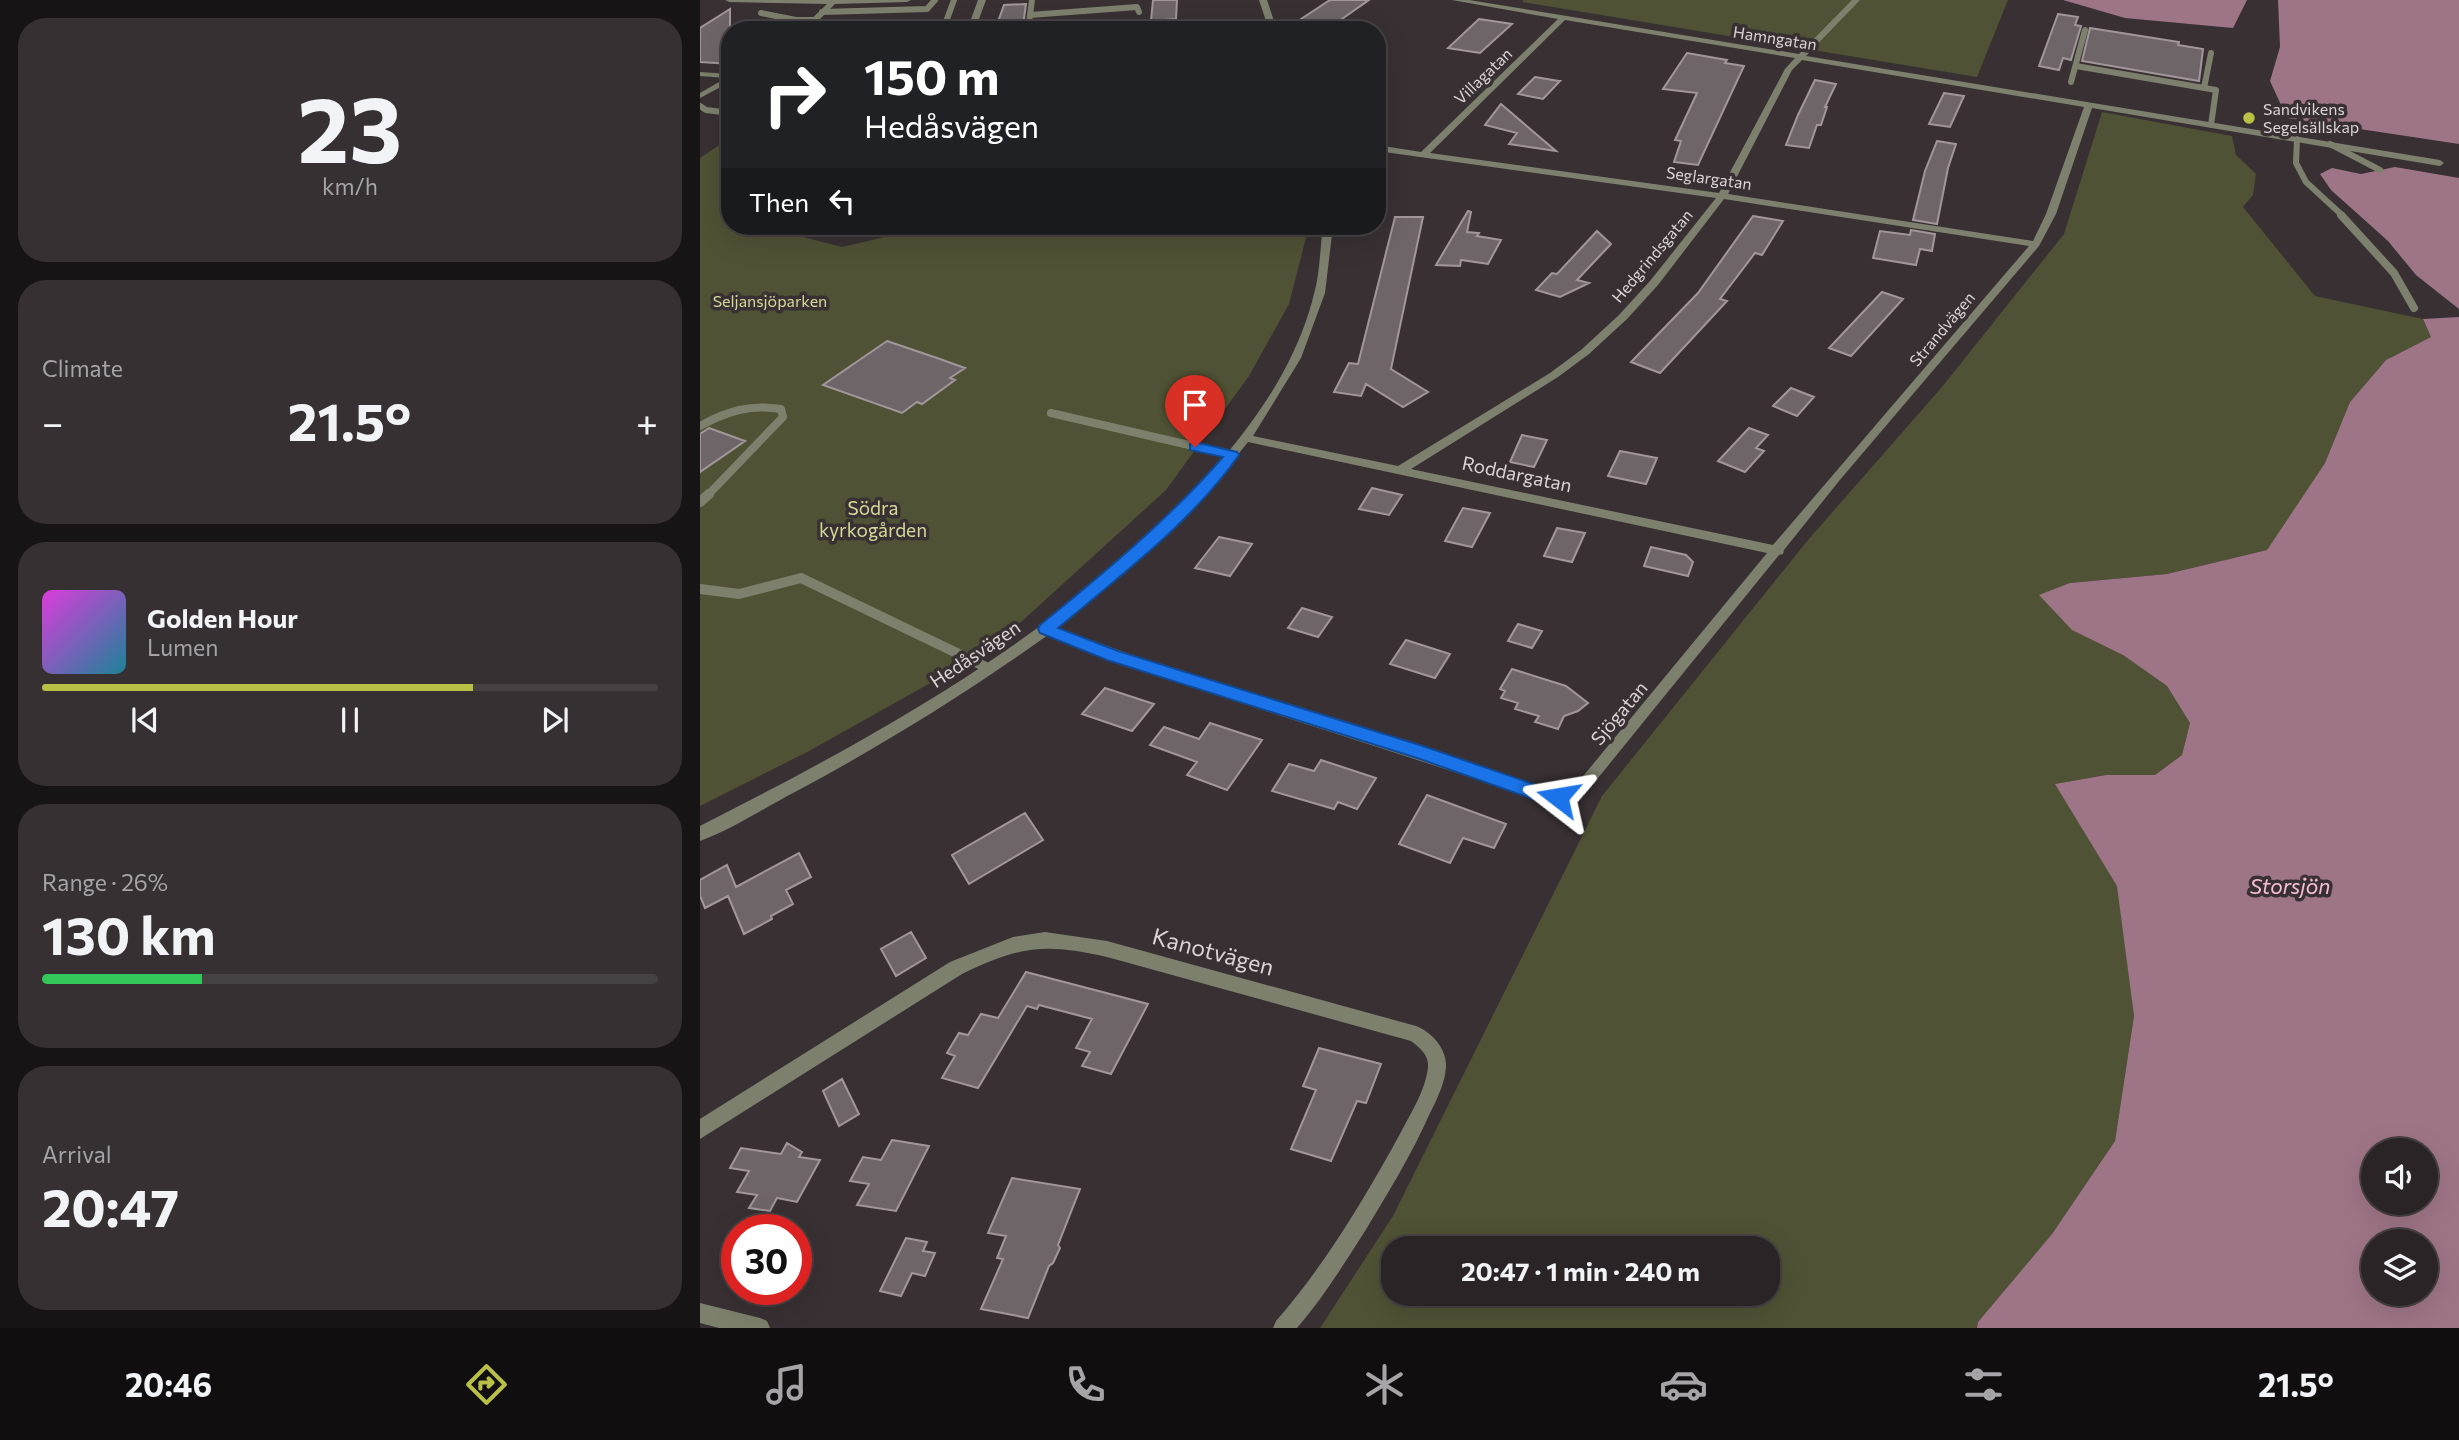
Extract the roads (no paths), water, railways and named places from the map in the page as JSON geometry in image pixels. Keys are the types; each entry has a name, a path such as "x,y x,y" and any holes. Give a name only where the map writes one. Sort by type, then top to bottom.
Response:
{"street":[{"path":"729,0 907,0"},
{"path":"974,21 982,0"},
{"path":"1263,0 1270,21"},
{"name":"Hamngatan","path":"1456,0 2440,163"},
{"name":"Hedgrindsgatan","path":"1402,469 1533,388 1585,352 1654,283 1722,196 1789,69 1856,0"},
{"path":"814,20 833,2"},
{"name":"Villagatan","path":"1423,154 1563,18"},
{"path":"700,74 721,77"},
{"path":"700,96 721,83"},
{"name":"Strandvägen","path":"1778,551 1835,478 2036,244 2051,214 2089,104"},
{"name":"Seglargatan","path":"1386,149 1722,196 2036,244"},
{"name":"Hedåsvägen","path":"700,834 921,713 990,669 1046,629 1138,553 1199,493 1247,438 1290,369 1311,321 1326,259 1327,235"},
{"name":"Roddargatan","path":"1247,438 1778,551"},
{"name":"Sjögatan","path":"1046,629 1113,655 1423,753 1541,794 1558,797 1573,795 1580,790 1778,551"},
{"name":"Kanotvägen","path":"700,1130 957,968 999,947 1031,939 1062,939 1107,949 1416,1034 1429,1043 1435,1052 1437,1068 1434,1084 1369,1205 1316,1289 1283,1328"},
{"path":"700,1314 760,1328"}],"lane":[{"path":"822,12 927,9 935,0"},
{"path":"946,21 954,0"},
{"path":"1029,21 1032,0"},
{"path":"1030,15 1136,6 1139,12"},
{"path":"761,13 814,20"},
{"path":"2071,82 2085,30"},
{"path":"2204,88 2211,54"},
{"path":"2076,66 2216,90 2211,125"},
{"path":"700,106 706,110 721,112"},
{"path":"2297,139 2296,163 2306,182 2346,219 2394,273 2414,308"},
{"path":"2330,144 2380,170"},
{"path":"700,426 739,407 760,404 781,409 783,418 723,482 700,502"},
{"path":"1051,414 1232,455"},
{"path":"700,589 739,594 800,578 990,669"}],"water":[{"path":"2063,0 2247,0 2233,28 2125,18"},
{"path":"2278,0 2459,0 2459,144 2287,118 2270,81 2280,47"},
{"path":"2395,167 2459,178 2459,309 2416,275 2388,241 2331,190 2320,174 2332,168 2361,174"},
{"name":"Storsjön","path":"2459,317 2459,1328 1977,1328 1978,1322 2052,1234 2115,1141 2134,1016 2117,886 2055,784 2106,775 2155,775 2182,755 2190,723 2167,686 2123,655 2072,630 2039,595 2070,583 2167,574 2267,550 2325,463 2350,402 2386,360 2431,337 2423,319"}],"place":[{"name":"Sandvikens Segelsällskap","path":"2249,118"}],"park label":[{"name":"Seljansjöparken","path":"770,301"},
{"name":"Södra kyrkogården","path":"873,519"}]}
